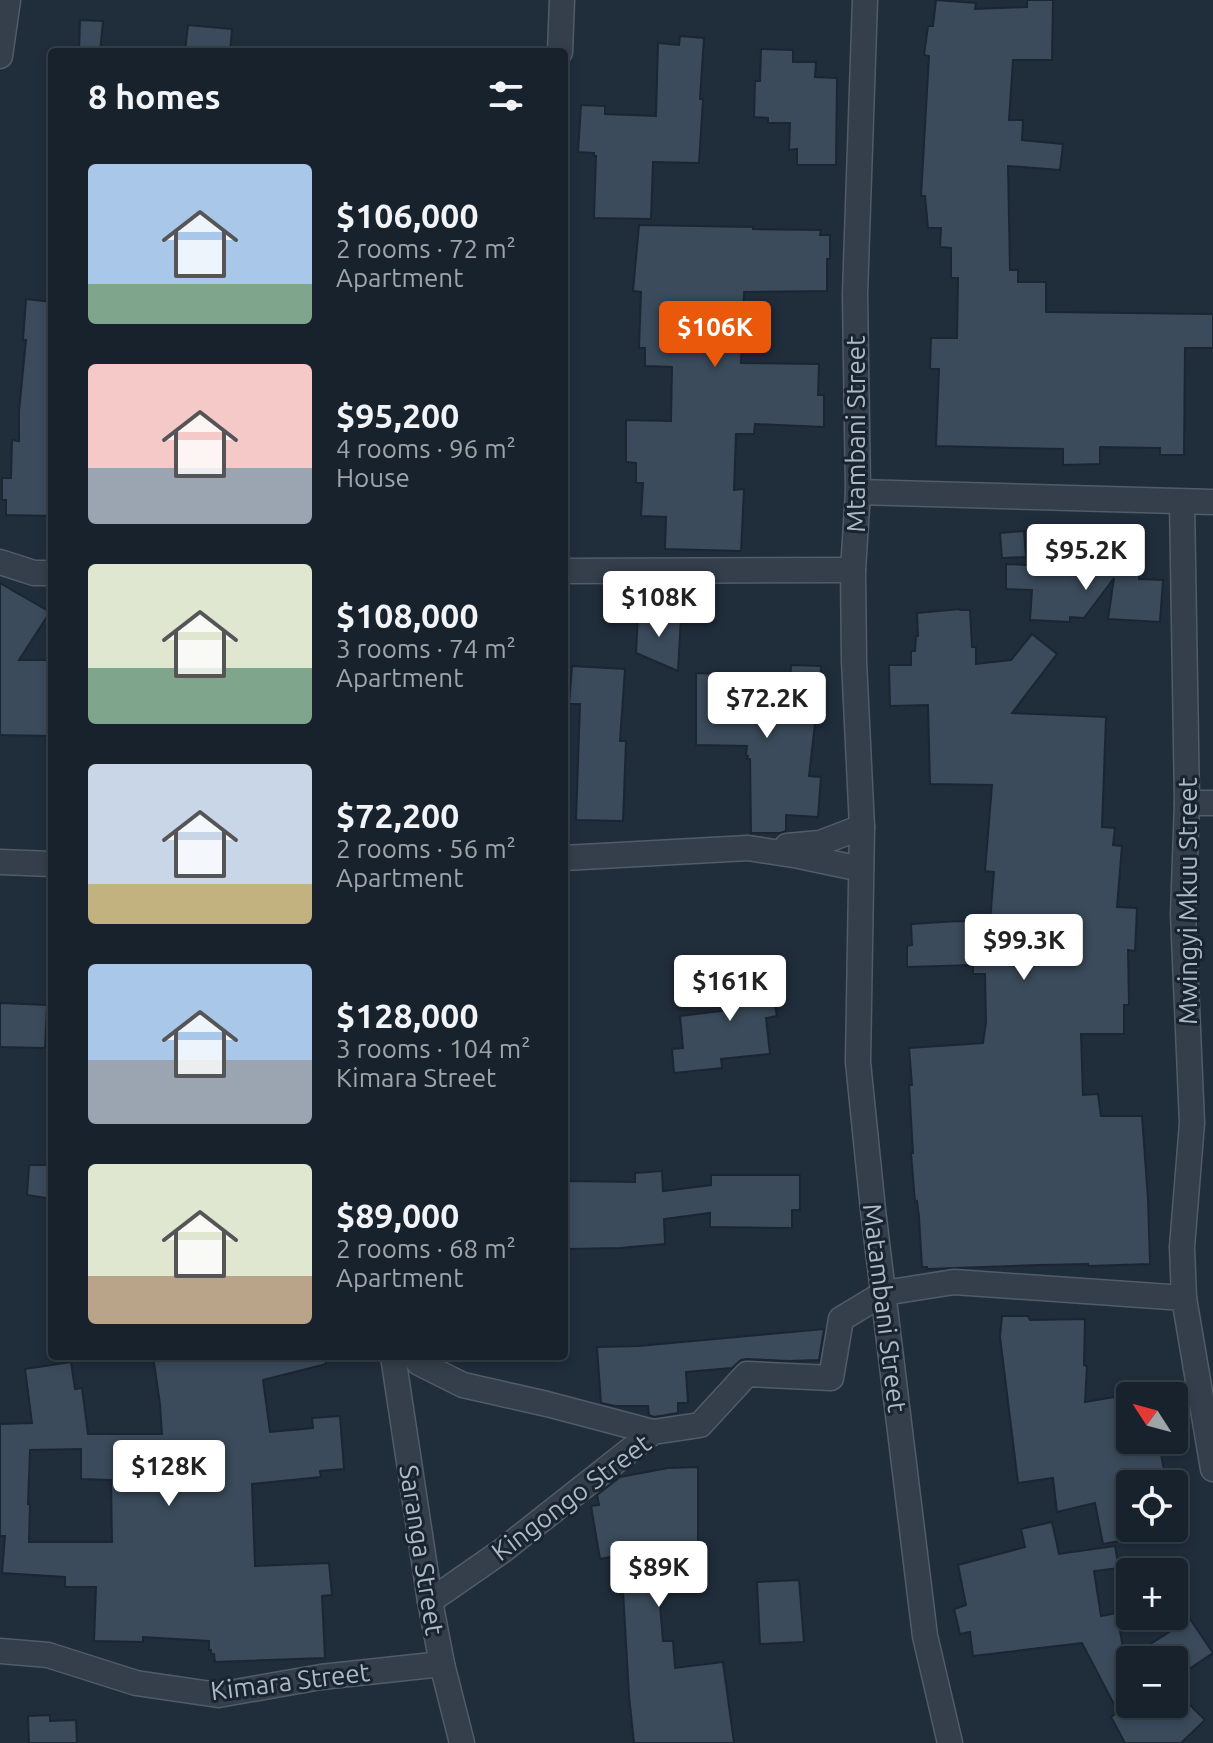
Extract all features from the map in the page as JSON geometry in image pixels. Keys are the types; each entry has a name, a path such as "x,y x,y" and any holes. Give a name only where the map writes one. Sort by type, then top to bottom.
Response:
{"street":[{"path":"560,48 562,0"},
{"name":"Mtambani Street","path":"861,869 853,570 858,492 855,294 865,0"},
{"path":"0,56 4,10"},
{"path":"858,492 1213,502"},
{"name":"Mwingyi Mkuu Street","path":"1182,502 1187,803 1183,914 1202,1123 1182,1247 1184,1298 1213,1469"},
{"path":"0,562 34,573 48,573"},
{"path":"568,571 853,570"},
{"path":"1187,803 1213,803"},
{"path":"568,858 820,843 862,827"},
{"path":"748,848 861,869"},
{"path":"0,862 48,864"},
{"name":"Matambani Street","path":"861,869 858,1062 873,1210 925,1636 950,1743"},
{"path":"884,1293 954,1282 1184,1298"},
{"name":"Kingongo Street","path":"430,1601 502,1551 653,1432 700,1425 747,1374 831,1378 841,1319 884,1293"},
{"name":"Saranga Street","path":"394,1360 430,1601 462,1743"},
{"path":"417,1360 463,1385 653,1432"},
{"name":"Kimara Street","path":"0,1651 48,1655 136,1683 218,1695 321,1677 442,1664"}],"building":[{"path":"936,0 976,3 975,9 1027,7 1027,0 1053,0 1052,60 1013,60 1009,120 1023,120 1022,140 1063,144 1060,170 1008,166 1010,270 1018,270 1018,282 1046,282 1046,312 1213,314 1213,348 1185,348 1184,455 1160,455 1160,448 1100,447 1100,464 1063,465 1063,449 936,446 939,369 930,369 931,338 957,338 958,278 951,278 951,248 940,247 941,228 928,228 925,196 921,196 929,56 924,55 928,26 933,26"},
{"path":"80,20 103,21 100,48 79,48"},
{"path":"188,25 232,29 230,48 185,48"},
{"path":"680,36 704,38 699,163 653,162 651,219 594,218 596,156 594,153 578,152 581,105 605,106 605,114 656,116 658,43 679,45"},
{"path":"761,49 793,50 793,62 816,62 815,77 837,78 836,165 797,165 797,149 789,150 790,123 768,123 768,118 754,117 755,81 760,81"},
{"path":"639,225 821,230 820,235 830,235 827,291 744,292 741,363 819,364 818,395 824,395 824,427 755,424 754,434 736,434 734,490 744,489 741,551 665,549 666,517 641,516 643,483 636,483 636,463 626,462 626,420 671,421 672,367 645,366 645,348 639,348 641,292 633,291"},
{"path":"26,299 48,302 48,516 6,515 6,500 2,500 2,478 11,478 12,440 19,441 26,340 23,340"},
{"path":"1024,531 1026,557 1002,558 1000,533"},
{"path":"1006,564 1139,570 1139,579 1163,580 1160,622 1108,619 1114,578 1084,618 1070,617 1070,622 1030,620 1032,590 1006,589"},
{"path":"0,583 48,611 19,660 48,660 48,736 0,735"},
{"path":"970,610 976,664 1011,660 1032,634 1057,654 1012,713 1106,717 1102,827 1115,828 1113,845 1122,846 1117,907 1137,908 1135,951 1128,950 1129,1005 1124,1005 1124,1034 1081,1034 1083,1095 1098,1094 1101,1116 1142,1116 1150,1264 922,1267 911,1153 909,1048 983,1043 986,1023 985,974 973,974 973,965 907,967 907,946 912,945 911,924 990,922 994,872 985,871 992,785 930,784 928,705 890,706 889,665 911,665 911,651 915,651 918,636 917,613"},
{"path":"638,615 681,617 678,671 636,653"},
{"path":"791,665 821,666 819,715 816,715 809,776 821,777 818,817 786,815 786,831 751,833 747,746 696,745 696,673 721,674 721,684 790,687"},
{"path":"572,666 625,669 620,741 626,741 623,821 576,820 580,704 569,704"},
{"path":"743,962 767,964 777,1016 766,1018 770,1054 721,1059 722,1068 674,1073 672,1049 683,1048 680,1016 730,1010 724,970 742,968"},
{"path":"0,1003 47,1005 45,1048 0,1047"},
{"path":"29,1165 48,1165 48,1198 27,1195"},
{"path":"662,1171 663,1191 711,1185 711,1175 800,1175 800,1210 792,1210 792,1228 710,1227 710,1213 664,1219 665,1244 569,1249 569,1181 635,1182 635,1173"},
{"path":"1002,1316 1028,1316 1030,1320 1085,1319 1085,1402 1116,1397 1116,1454 1161,1454 1164,1470 1116,1470 1116,1542 1103,1544 1095,1503 1057,1512 1053,1478 1018,1483 1000,1337"},
{"path":"824,1329 819,1360 747,1359 732,1368 686,1372 688,1403 678,1403 678,1413 654,1417 649,1415 648,1406 601,1403 597,1347"},
{"path":"154,1360 326,1360 326,1364 263,1380 270,1432 313,1428 312,1418 340,1416 344,1469 320,1471 321,1477 252,1484 255,1566 329,1563 332,1595 322,1596 325,1658 215,1662 214,1654 209,1650 209,1641 143,1637 143,1642 94,1641 96,1587 65,1587 65,1577 2,1573 5,1536 0,1536 0,1424 32,1423 25,1369 71,1362 75,1389 82,1388 88,1434 162,1434","holes":["81,1449 81,1479 111,1480 112,1542 29,1542 30,1450"]},
{"path":"698,1467 698,1544 655,1544 663,1641 673,1641 675,1668 723,1662 734,1743 634,1743 621,1555 600,1559 591,1506 599,1505 597,1495 620,1477 668,1468"},
{"path":"1052,1522 1059,1554 1115,1546 1116,1568 1094,1571 1101,1616 1116,1613 1116,1630 1120,1630 1123,1646 1116,1646 1116,1708 1082,1643 973,1656 970,1632 960,1634 954,1609 966,1605 958,1565 1025,1547 1021,1529"},
{"path":"799,1580 804,1642 760,1644 757,1582"},
{"path":"1190,1619 1213,1653 1188,1670 1188,1646 1147,1646 1173,1630 1188,1630"},
{"path":"1189,1704 1205,1720 1181,1743 1125,1743 1111,1717 1116,1713 1116,1718 1188,1718"},
{"path":"50,1715 50,1721 76,1720 77,1743 29,1743 28,1716"}]}
